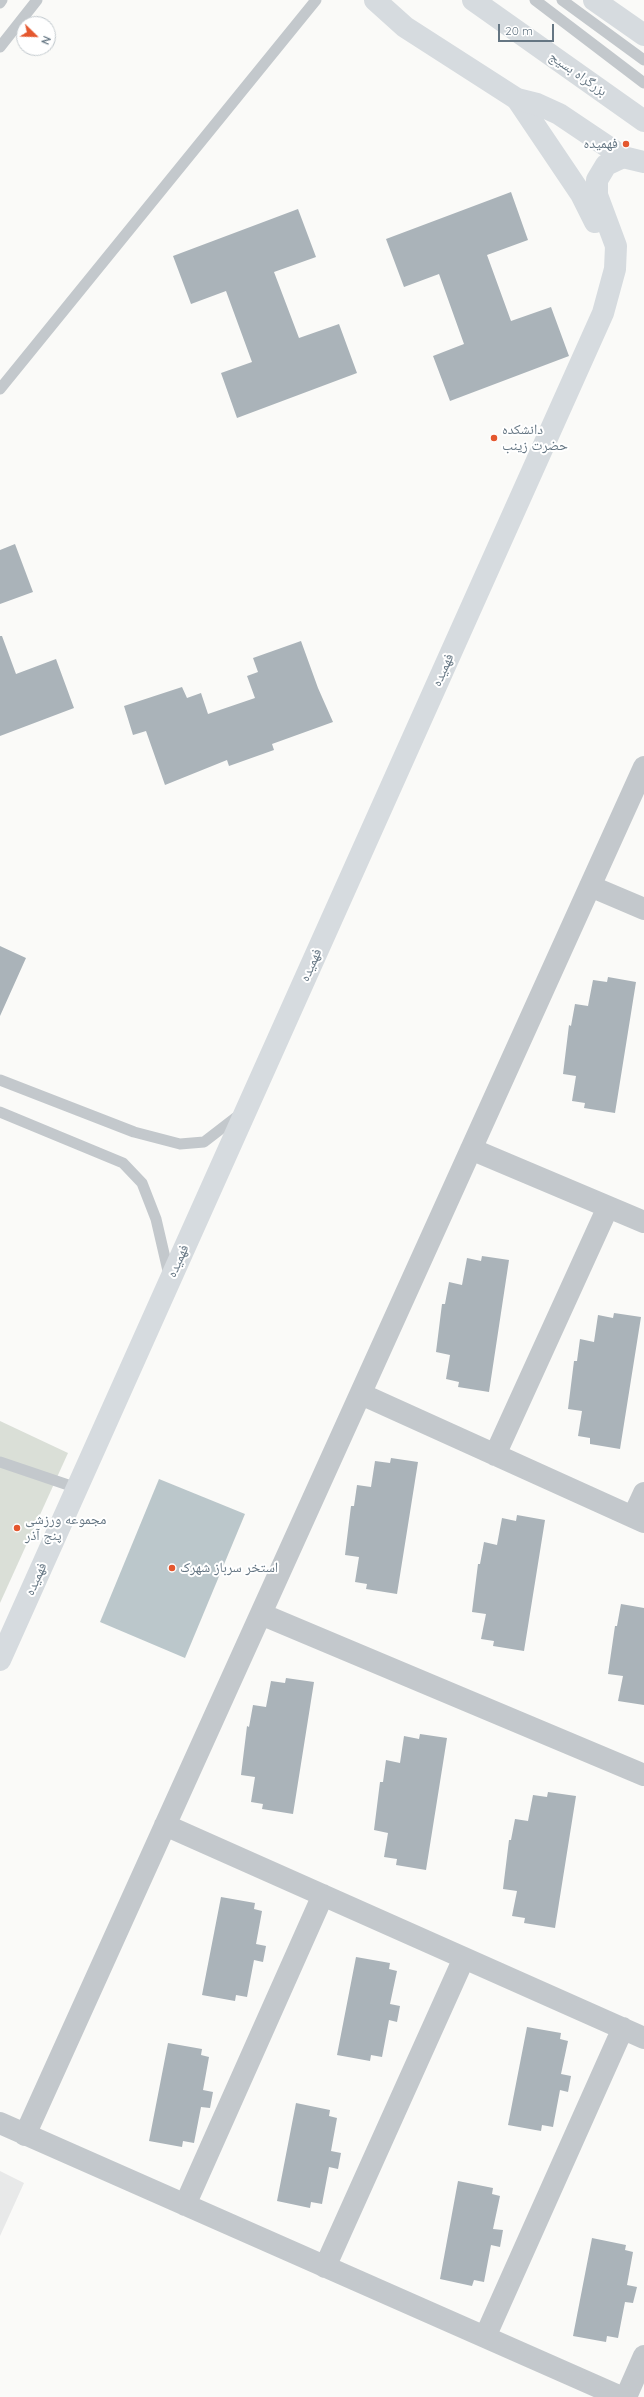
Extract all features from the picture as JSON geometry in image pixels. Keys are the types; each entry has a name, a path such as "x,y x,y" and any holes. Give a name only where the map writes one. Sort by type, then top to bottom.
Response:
{"main road":[{"path":"375,0 405,27 517,98 537,104 559,114 623,157 644,162"},
{"name":"بزرگراه بسیج","path":"473,0 644,121"},
{"path":"594,0 644,35"},
{"path":"517,98 581,194 603,239 615,269"},
{"name":"فهمیده","path":"0,1660 603,313 615,269 616,246 597,195 598,180 606,165 623,157"}],"street":[{"path":"25,2135 644,767"},
{"path":"590,886 644,909"},
{"path":"471,1149 644,1222"},
{"path":"495,1455 608,1207"},
{"path":"361,1394 639,1520 644,1493"},
{"path":"261,1614 644,1775"},
{"path":"166,1825 644,2038"},
{"path":"186,2205 323,1895"},
{"path":"325,2267 464,1958"},
{"path":"485,2337 623,2028"},
{"path":"0,2123 621,2397"},
{"path":"626,2397 644,2356"}],"lane":[{"path":"0,47 37,0"},
{"path":"0,389 316,0"},
{"path":"535,0 644,83"},
{"path":"562,0 644,60"},
{"path":"0,1080 134,1132 180,1144 204,1142 246,1110"},
{"path":"0,1112 123,1163 142,1183 156,1219 170,1280"},
{"path":"0,1462 77,1488"}],"shaded area":[{"name":"مجموعه ورزشی پنج آذر","path":"0,1421 68,1453 0,1603"},
{"name":"استخر سرباز شهرک","path":"159,1479 245,1514 185,1658 100,1622"},
{"path":"0,2171 24,2183 0,2236"}],"building":[{"path":"511,192 528,240 487,255 511,321 551,307 569,356 450,401 433,356 464,344 439,274 404,287 386,239"},
{"path":"298,209 316,257 274,272 299,338 339,324 357,373 237,418 221,373 252,362 226,291 191,304 173,256"},
{"path":"15,544 33,592 0,604 0,550"},
{"path":"0,636 2,636 16,674 56,659 74,708 0,736"},
{"path":"301,641 318,688 333,722 272,744 274,750 229,766 227,760 165,785 146,731 133,735 124,706 182,687 187,698 201,693 208,714 255,698 247,676 258,672 253,658"},
{"path":"0,946 26,958 0,1016"},
{"path":"608,977 636,982 615,1113 584,1108 585,1103 572,1101 576,1076 563,1074 569,1025 571,1026 575,1004 588,1006 593,980 607,982"},
{"path":"482,1256 509,1260 489,1392 458,1387 459,1382 446,1379 450,1355 436,1352 442,1304 445,1304 449,1282 462,1285 467,1258 481,1261"},
{"path":"614,1313 641,1317 620,1449 590,1444 590,1438 578,1436 582,1411 568,1409 574,1361 577,1361 580,1339 594,1342 598,1315 613,1318"},
{"path":"391,1458 418,1462 397,1594 366,1589 367,1584 355,1582 359,1557 345,1555 351,1506 354,1506 357,1485 371,1487 375,1461 390,1463"},
{"path":"517,1515 545,1520 524,1651 493,1646 494,1641 481,1639 486,1614 472,1612 478,1564 480,1564 484,1542 497,1545 502,1518 516,1521"},
{"path":"621,1604 644,1608 644,1705 618,1701 623,1676 608,1674 615,1626 617,1626"},
{"path":"286,1678 314,1682 293,1814 262,1809 263,1804 251,1802 255,1777 241,1775 247,1726 249,1727 253,1705 266,1707 271,1681 285,1683"},
{"path":"420,1734 447,1738 426,1870 396,1865 397,1859 384,1857 388,1833 374,1830 380,1782 383,1782 386,1760 400,1763 404,1736 419,1739"},
{"path":"548,1792 576,1796 555,1928 524,1923 525,1918 512,1916 517,1891 503,1889 509,1840 511,1840 515,1819 528,1821 533,1795 547,1797"},
{"path":"221,1897 255,1903 254,1909 262,1911 256,1944 266,1946 263,1962 254,1960 247,1997 236,1995 235,2001 202,1995"},
{"path":"356,1957 390,1963 389,1969 397,1971 390,2004 400,2006 397,2022 389,2020 382,2057 371,2055 370,2061 337,2055"},
{"path":"527,2027 561,2033 560,2039 568,2041 561,2074 571,2076 568,2092 560,2090 553,2127 542,2125 541,2131 508,2125"},
{"path":"168,2043 202,2049 201,2055 209,2057 203,2090 213,2092 210,2108 201,2107 194,2143 183,2141 182,2147 149,2141"},
{"path":"296,2103 330,2110 329,2116 337,2118 331,2151 341,2153 338,2169 329,2167 322,2204 311,2202 310,2208 277,2201"},
{"path":"458,2181 493,2188 492,2194 500,2196 493,2229 503,2230 500,2247 491,2245 484,2282 474,2280 472,2286 440,2279"},
{"path":"592,2238 626,2245 625,2250 633,2252 627,2285 637,2287 633,2303 625,2302 618,2338 607,2336 606,2342 573,2336"}],"place":[{"name":"فهمیده","path":"626,144"},
{"name":"دانشکده حضرت زینب","path":"494,438"},
{"name":"مجموعه ورزشی پنج آذر","path":"17,1528"},
{"name":"استخر سرباز شهرک","path":"172,1568"}]}
